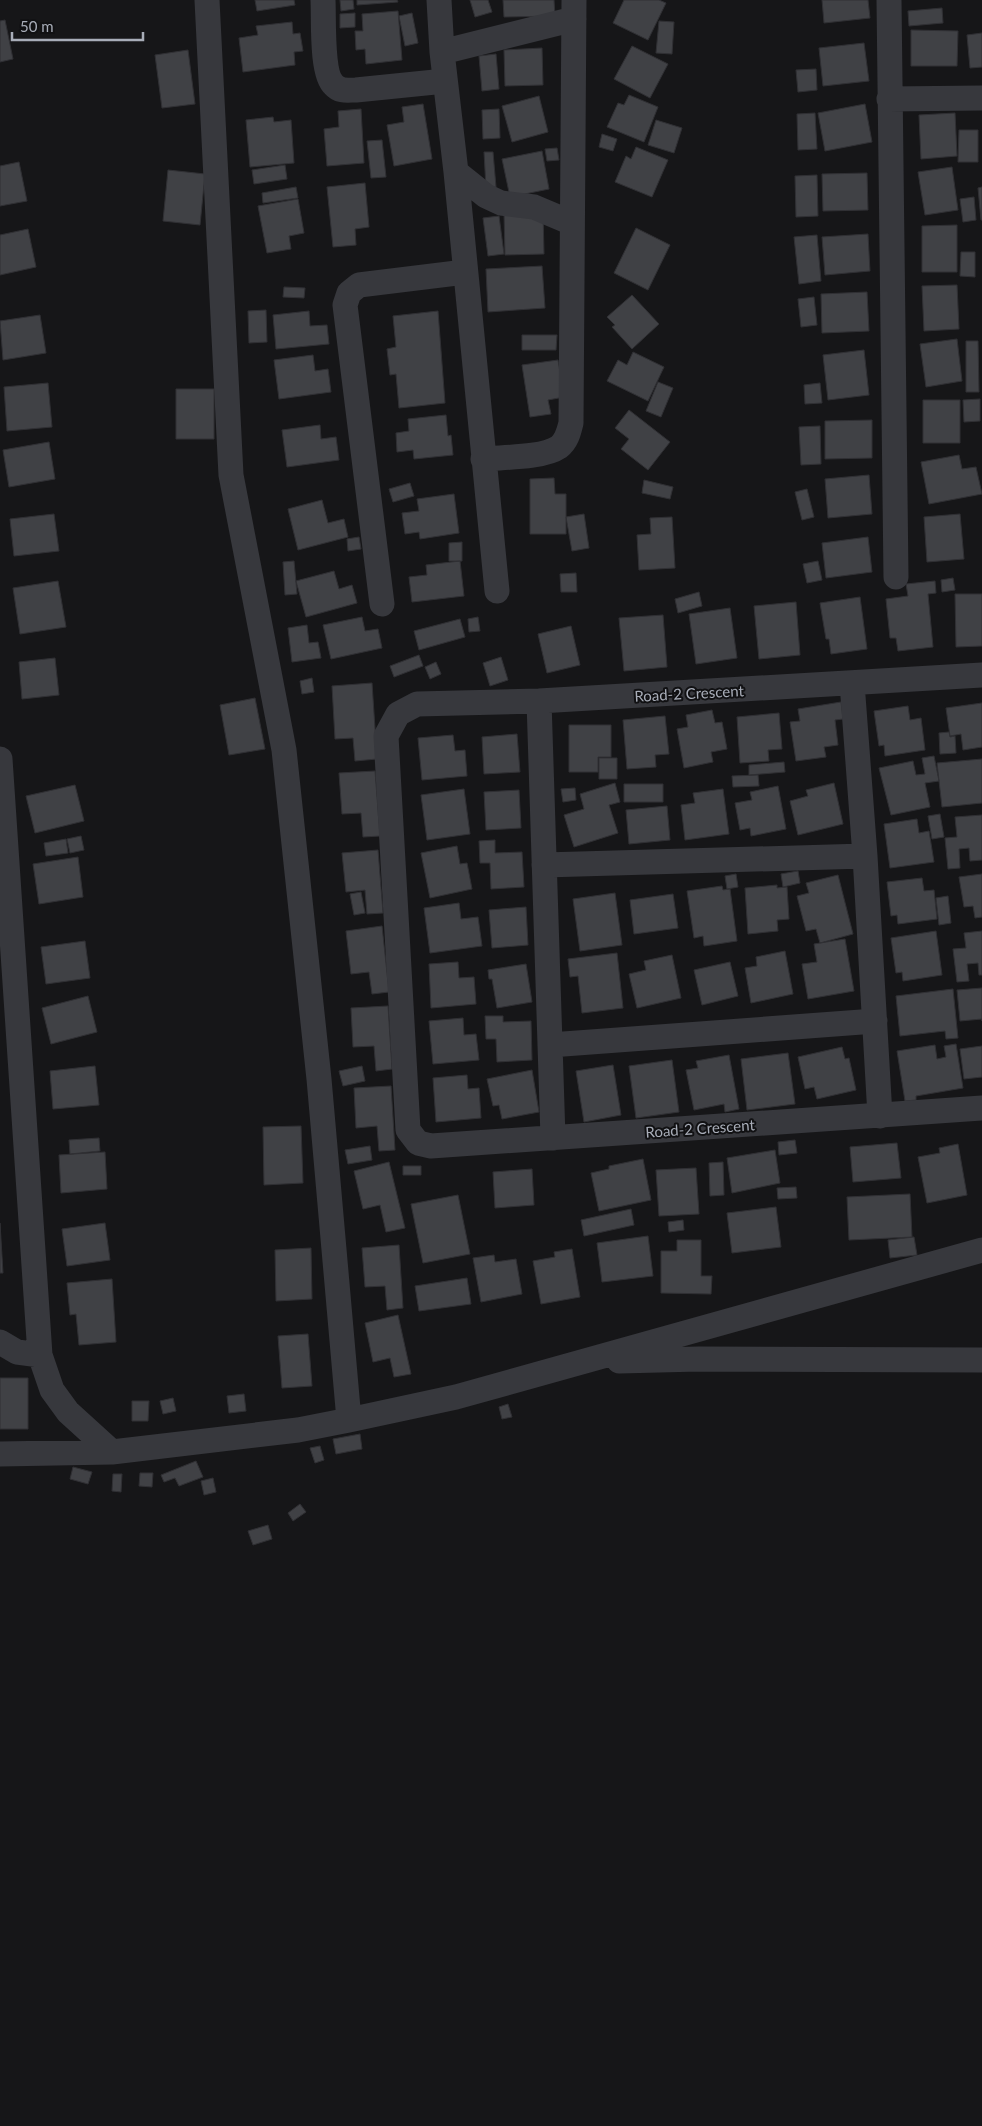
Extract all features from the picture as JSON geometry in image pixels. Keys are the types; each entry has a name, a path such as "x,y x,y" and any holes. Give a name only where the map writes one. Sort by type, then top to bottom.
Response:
{"street":[{"path":"207,0 231,475 284,750 319,1079 349,1420"},
{"path":"323,0 326,68 332,84 342,90 356,90 445,81"},
{"path":"439,0 442,52 456,172 497,591"},
{"path":"889,0 896,577"},
{"path":"442,52 574,9 571,423 568,435 560,446 547,453 483,459"},
{"path":"889,99 982,98"},
{"path":"456,172 486,196 501,203 534,207 572,223"},
{"path":"382,604 345,305 349,293 359,285 465,272"},
{"name":"Road-2 Crescent","path":"982,675 539,701 417,704 398,714 386,736 408,1130 418,1143 431,1146 982,1108"},
{"path":"852,684 865,856 880,1116"},
{"path":"539,701 553,1138"},
{"path":"0,759 14,1350 52,1390 68,1412 112,1452"},
{"path":"544,865 865,856"},
{"path":"550,1044 875,1022"},
{"path":"0,1454 112,1452 298,1430 349,1420 456,1397 982,1250"},
{"path":"579,1362 699,1359 842,1359 951,1362 982,1360"}],"building":[{"path":"255,0 294,0 295,5 257,11"},
{"path":"340,0 353,0 354,9 341,11"},
{"path":"357,0 397,0 398,2 357,5"},
{"path":"470,0 488,0 492,12 475,17"},
{"path":"503,0 554,0 555,16 504,17"},
{"path":"624,0 659,0 666,3 648,40 613,23"},
{"path":"822,0 868,0 870,18 824,23"},
{"path":"942,8 943,23 909,26 908,11"},
{"path":"398,11 402,60 366,64 365,49 356,50 355,31 363,31 362,14"},
{"path":"355,13 355,27 340,28 340,14"},
{"path":"412,13 418,43 405,46 399,16"},
{"path":"5,20 13,59 0,62 0,21"},
{"path":"659,21 674,22 672,54 656,53"},
{"path":"292,22 293,34 300,33 303,51 294,52 295,65 243,72 239,38 258,35 256,26"},
{"path":"911,30 958,31 957,66 911,66"},
{"path":"982,33 982,67 970,68 967,35"},
{"path":"864,43 869,81 823,86 819,48"},
{"path":"632,46 668,64 650,98 614,79"},
{"path":"542,48 543,85 505,86 504,50"},
{"path":"188,50 195,104 162,108 155,55"},
{"path":"496,54 499,89 482,91 479,56"},
{"path":"816,69 817,90 798,92 796,70"},
{"path":"629,95 658,107 644,142 607,127 618,103 624,105"},
{"path":"539,96 548,132 512,142 502,106"},
{"path":"423,104 432,159 394,166 387,125 404,122 402,107"},
{"path":"865,104 872,142 825,151 818,113"},
{"path":"361,109 364,163 327,166 324,129 339,127 338,111"},
{"path":"499,109 500,138 483,139 482,110"},
{"path":"815,113 817,149 798,150 797,114"},
{"path":"955,113 957,156 921,159 919,115"},
{"path":"273,117 274,122 291,120 294,163 250,167 246,120"},
{"path":"656,120 682,128 674,153 648,145"},
{"path":"959,130 978,130 978,162 958,162"},
{"path":"602,134 617,139 613,151 599,147"},
{"path":"382,140 386,177 371,178 367,141"},
{"path":"636,147 668,160 652,197 615,182 626,156 631,159"},
{"path":"557,148 559,160 547,161 545,149"},
{"path":"542,151 549,189 510,197 502,159"},
{"path":"484,152 493,152 496,187 486,188"},
{"path":"19,162 27,201 0,206 0,166"},
{"path":"285,165 287,179 254,184 252,170"},
{"path":"952,167 958,210 925,215 918,172"},
{"path":"168,170 205,174 200,225 163,221"},
{"path":"867,173 868,210 823,211 822,174"},
{"path":"817,175 818,216 796,217 795,176"},
{"path":"365,183 369,227 355,229 356,245 333,247 327,187"},
{"path":"296,187 298,198 263,203 262,193"},
{"path":"982,187 982,220 981,220 978,188"},
{"path":"974,197 976,220 963,222 960,199"},
{"path":"298,199 304,233 289,236 291,249 267,253 258,206"},
{"path":"543,212 544,254 505,255 504,213"},
{"path":"499,216 504,254 488,256 483,218"},
{"path":"957,225 957,272 922,272 922,226"},
{"path":"636,228 670,245 648,290 614,273"},
{"path":"28,229 36,267 0,275 0,235"},
{"path":"868,234 870,271 825,275 822,237"},
{"path":"817,235 821,281 799,284 794,237"},
{"path":"961,252 975,252 975,277 960,276"},
{"path":"542,266 545,308 488,312 486,269"},
{"path":"957,285 959,329 924,331 922,286"},
{"path":"284,287 305,288 304,298 283,297"},
{"path":"867,292 869,331 822,333 821,294"},
{"path":"632,295 659,324 632,349 612,327 615,325 607,317"},
{"path":"814,297 817,325 801,327 798,299"},
{"path":"266,310 267,342 249,343 248,311"},
{"path":"309,311 310,326 327,325 329,344 276,349 273,315"},
{"path":"438,311 445,403 399,408 396,374 390,375 387,349 396,347 393,316"},
{"path":"40,315 46,353 3,360 0,321"},
{"path":"522,335 557,335 556,350 522,350"},
{"path":"957,339 962,381 926,387 920,344"},
{"path":"966,341 978,341 979,392 966,392"},
{"path":"864,350 869,395 828,400 823,355"},
{"path":"633,352 664,367 648,401 607,381 618,360 627,365"},
{"path":"313,355 315,371 328,369 331,392 279,399 274,360"},
{"path":"558,360 564,397 548,400 551,414 530,417 522,365"},
{"path":"658,382 673,388 661,417 646,411"},
{"path":"48,383 52,427 7,431 4,387"},
{"path":"820,383 822,403 805,404 804,385"},
{"path":"176,389 214,389 214,439 176,439"},
{"path":"980,399 980,421 964,422 963,400"},
{"path":"923,400 960,400 960,443 923,443"},
{"path":"629,410 670,442 648,470 621,449 629,439 615,428"},
{"path":"446,415 448,436 451,435 453,455 414,459 413,450 397,452 396,433 409,431 408,419"},
{"path":"872,420 872,458 825,459 825,421"},
{"path":"320,425 321,439 336,437 339,460 287,467 282,430"},
{"path":"820,426 821,464 801,465 799,427"},
{"path":"49,442 55,479 9,487 3,450"},
{"path":"959,455 962,469 976,467 982,494 929,504 921,462"},
{"path":"869,475 872,514 828,518 825,479"},
{"path":"554,478 555,494 566,494 566,534 530,534 530,479"},
{"path":"644,480 673,487 670,499 642,493"},
{"path":"410,483 414,496 393,502 389,489"},
{"path":"807,489 814,517 802,520 795,492"},
{"path":"454,494 459,533 420,539 419,532 405,534 402,513 419,511 417,499"},
{"path":"322,500 328,523 344,519 348,537 298,550 288,509"},
{"path":"54,514 59,551 14,556 10,519"},
{"path":"584,514 589,548 572,551 566,517"},
{"path":"960,514 964,559 927,562 924,517"},
{"path":"672,517 675,568 639,570 637,535 651,534 650,518"},
{"path":"359,537 361,549 348,551 347,539"},
{"path":"868,537 872,572 826,578 822,543"},
{"path":"462,542 462,561 449,561 449,543"},
{"path":"294,561 297,594 285,595 283,562"},
{"path":"460,561 464,596 412,602 409,577 427,575 426,565"},
{"path":"818,561 822,580 807,583 803,564"},
{"path":"334,571 339,589 352,585 357,603 306,617 296,581"},
{"path":"576,573 577,592 561,592 560,574"},
{"path":"953,578 955,590 942,592 941,580"},
{"path":"58,581 66,627 20,634 13,588"},
{"path":"935,581 936,593 928,594 933,647 898,651 896,638 890,638 886,599 908,596 906,584"},
{"path":"699,592 702,606 678,613 675,599"},
{"path":"955,594 982,594 982,646 956,647"},
{"path":"860,597 867,649 831,654 829,639 826,639 820,603"},
{"path":"796,602 800,655 759,659 754,606"},
{"path":"730,608 737,658 696,664 689,614"},
{"path":"663,615 667,667 624,671 619,618"},
{"path":"362,617 365,631 378,629 382,648 331,659 323,625"},
{"path":"478,617 480,631 469,632 468,619"},
{"path":"460,619 465,637 419,650 414,631"},
{"path":"307,625 309,643 318,642 321,658 292,662 288,628"},
{"path":"571,626 580,665 547,673 538,634"},
{"path":"419,655 423,666 394,677 390,666"},
{"path":"501,657 508,680 490,686 483,663"},
{"path":"55,658 59,695 22,699 19,662"},
{"path":"436,662 441,674 430,679 425,667"},
{"path":"312,678 314,692 302,694 300,681"},
{"path":"372,683 377,759 355,761 353,738 335,739 332,686"},
{"path":"255,698 265,749 229,755 220,705"},
{"path":"841,702 843,719 835,720 838,745 824,747 826,757 796,761 790,722 800,721 798,709"},
{"path":"982,703 982,747 963,750 961,734 950,736 946,708"},
{"path":"908,706 910,720 921,718 925,750 885,756 884,745 879,746 874,711"},
{"path":"712,710 715,723 722,722 727,749 711,752 713,762 684,768 677,729 688,727 686,715"},
{"path":"779,713 782,749 768,750 769,761 740,763 737,717"},
{"path":"665,716 669,754 655,755 656,767 627,769 623,720"},
{"path":"569,725 611,725 611,757 598,757 598,772 569,772"},
{"path":"949,732 950,737 955,736 956,753 940,754 939,733"},
{"path":"517,734 520,772 484,774 482,737"},
{"path":"453,735 455,751 465,750 467,776 422,780 418,738"},
{"path":"934,756 939,781 925,783 930,807 891,815 879,768 913,761 916,775 925,774 922,758"},
{"path":"599,758 617,758 617,779 599,779"},
{"path":"982,759 982,803 942,807 937,763"},
{"path":"784,762 785,772 749,775 749,765"},
{"path":"375,771 380,836 363,837 361,813 342,814 339,773"},
{"path":"758,775 759,786 733,787 732,776"},
{"path":"615,783 620,802 609,805 618,833 574,847 564,815 584,809 580,794"},
{"path":"834,783 843,824 798,835 790,801 808,796 806,790"},
{"path":"624,784 663,784 663,802 624,802"},
{"path":"75,785 84,821 35,833 26,796"},
{"path":"778,786 786,829 751,836 750,828 740,830 735,803 752,800 750,792"},
{"path":"575,788 576,800 563,802 561,789"},
{"path":"464,789 470,834 427,840 421,795"},
{"path":"723,789 729,834 685,840 681,805 695,803 693,793"},
{"path":"519,790 521,828 486,830 484,792"},
{"path":"667,806 670,840 629,844 626,810"},
{"path":"940,814 944,837 932,839 928,816"},
{"path":"982,815 982,860 970,861 969,848 959,849 960,868 948,869 945,838 957,837 955,817"},
{"path":"917,819 919,833 929,831 934,862 890,868 884,824"},
{"path":"81,836 84,850 70,853 67,839"},
{"path":"66,839 68,853 46,856 44,843"},
{"path":"495,840 495,853 522,852 524,887 491,889 490,863 480,863 479,841"},
{"path":"457,846 460,864 467,863 472,889 430,898 421,853"},
{"path":"378,850 383,913 367,914 365,890 346,892 342,853"},
{"path":"78,857 83,897 39,904 33,864"},
{"path":"798,871 800,883 783,887 781,874"},
{"path":"736,874 738,887 727,889 725,876"},
{"path":"982,874 982,917 975,918 973,906 964,907 959,877"},
{"path":"838,875 853,934 820,943 816,929 806,931 797,896 809,893 806,883"},
{"path":"922,878 924,891 934,890 937,919 898,924 897,915 891,916 887,882"},
{"path":"777,885 777,888 787,887 789,919 777,920 778,931 748,934 745,888"},
{"path":"722,886 723,890 730,889 737,941 704,946 703,936 694,938 687,891"},
{"path":"361,892 365,913 354,915 350,894"},
{"path":"615,893 622,945 580,951 573,899"},
{"path":"673,894 678,928 634,934 630,900"},
{"path":"948,896 951,923 939,925 936,898"},
{"path":"459,903 461,919 478,917 482,946 430,953 424,908"},
{"path":"526,907 528,945 492,948 489,910"},
{"path":"382,926 389,992 372,994 369,972 351,974 346,931"},
{"path":"936,931 942,975 903,981 902,972 896,973 891,938"},
{"path":"982,931 982,975 979,975 978,963 967,964 969,981 957,982 953,949 966,948 964,933"},
{"path":"845,939 854,991 808,999 802,964 817,962 814,944"},
{"path":"85,941 90,978 46,984 41,947"},
{"path":"785,951 793,994 751,1003 745,968 757,966 756,957"},
{"path":"617,953 623,1008 582,1013 578,976 570,977 568,959"},
{"path":"672,955 681,998 637,1008 629,974 646,970 644,961"},
{"path":"458,962 459,978 474,977 476,1004 431,1008 429,964"},
{"path":"730,962 738,996 702,1005 694,970"},
{"path":"526,964 532,1002 497,1008 492,979 489,979 488,970"},
{"path":"982,988 982,1019 960,1021 957,990"},
{"path":"953,989 958,1038 946,1039 945,1031 900,1036 896,996"},
{"path":"88,996 97,1032 51,1044 42,1008"},
{"path":"388,1006 392,1069 376,1071 374,1046 353,1047 351,1008"},
{"path":"485,1016 503,1016 503,1022 531,1021 532,1060 497,1062 496,1039 486,1039"},
{"path":"463,1018 464,1035 476,1034 479,1060 433,1064 429,1021"},
{"path":"956,1044 963,1088 916,1096 916,1100 905,1101 897,1051 935,1045 937,1059 946,1057 944,1046"},
{"path":"982,1046 982,1077 964,1079 960,1049"},
{"path":"842,1047 845,1059 849,1058 856,1090 817,1099 814,1087 805,1089 798,1057"},
{"path":"788,1053 795,1104 747,1110 741,1059"},
{"path":"729,1055 739,1109 725,1112 724,1104 694,1110 686,1070 698,1068 696,1061"},
{"path":"672,1060 679,1112 636,1118 629,1066"},
{"path":"613,1065 621,1115 584,1122 576,1071"},
{"path":"95,1066 99,1105 53,1109 50,1071"},
{"path":"362,1066 365,1081 343,1086 339,1071"},
{"path":"532,1070 539,1112 502,1119 499,1105 493,1106 487,1079"},
{"path":"467,1075 468,1089 479,1088 481,1118 436,1122 433,1078"},
{"path":"391,1086 395,1150 379,1151 377,1126 356,1128 354,1088"},
{"path":"301,1126 303,1183 264,1185 263,1127"},
{"path":"99,1138 100,1151 70,1154 69,1140"},
{"path":"795,1140 797,1153 779,1155 778,1142"},
{"path":"897,1143 901,1178 853,1182 850,1147"},
{"path":"958,1144 967,1195 927,1203 918,1157 940,1153 939,1148"},
{"path":"370,1146 372,1160 348,1164 345,1150"},
{"path":"775,1150 780,1183 732,1193 727,1158"},
{"path":"105,1152 107,1189 61,1193 59,1155"},
{"path":"643,1159 651,1200 599,1211 591,1173 609,1169 609,1166"},
{"path":"389,1162 405,1228 386,1232 380,1205 363,1209 354,1171"},
{"path":"723,1162 724,1195 710,1196 709,1163"},
{"path":"403,1166 421,1166 421,1175 403,1175"},
{"path":"696,1168 699,1214 659,1216 656,1170"},
{"path":"532,1169 534,1205 495,1208 493,1172"},
{"path":"796,1187 797,1198 778,1199 777,1188"},
{"path":"910,1194 912,1237 849,1240 847,1197"},
{"path":"458,1195 470,1254 423,1263 411,1204"},
{"path":"776,1207 781,1247 732,1253 727,1213"},
{"path":"631,1209 634,1225 584,1236 581,1220"},
{"path":"683,1220 684,1230 669,1232 668,1222"},
{"path":"0,1223 3,1273 0,1273"},
{"path":"105,1223 110,1260 67,1266 62,1229"},
{"path":"648,1236 653,1276 602,1282 597,1243"},
{"path":"914,1237 917,1255 890,1258 888,1240"},
{"path":"677,1240 701,1240 701,1276 712,1276 711,1294 661,1293 661,1251 677,1251"},
{"path":"399,1245 403,1308 387,1310 385,1286 365,1287 362,1248"},
{"path":"311,1248 312,1299 276,1301 275,1250"},
{"path":"572,1249 580,1297 541,1304 533,1261 555,1257 554,1252"},
{"path":"494,1255 495,1262 516,1259 522,1294 481,1302 473,1258"},
{"path":"467,1278 471,1304 419,1311 415,1286"},
{"path":"112,1279 116,1342 79,1345 76,1314 70,1315 67,1283"},
{"path":"398,1315 411,1374 394,1377 390,1358 373,1362 365,1323"},
{"path":"308,1334 312,1386 282,1388 278,1336"},
{"path":"0,1378 28,1378 28,1429 0,1429"},
{"path":"244,1394 246,1411 229,1413 227,1396"},
{"path":"173,1398 176,1411 163,1414 160,1401"},
{"path":"132,1401 149,1401 148,1421 132,1421"},
{"path":"508,1404 512,1417 502,1419 499,1407"},
{"path":"360,1434 362,1449 336,1454 333,1439"},
{"path":"320,1446 324,1460 315,1463 310,1448"},
{"path":"196,1461 203,1477 179,1486 175,1478 164,1482 161,1475"},
{"path":"73,1467 92,1472 88,1484 70,1479"},
{"path":"140,1473 153,1473 152,1487 139,1486"},
{"path":"113,1474 122,1474 121,1492 112,1491"},
{"path":"213,1478 216,1492 204,1495 201,1481"},
{"path":"300,1504 306,1512 293,1521 288,1513"},
{"path":"268,1525 272,1539 253,1545 248,1531"}]}
